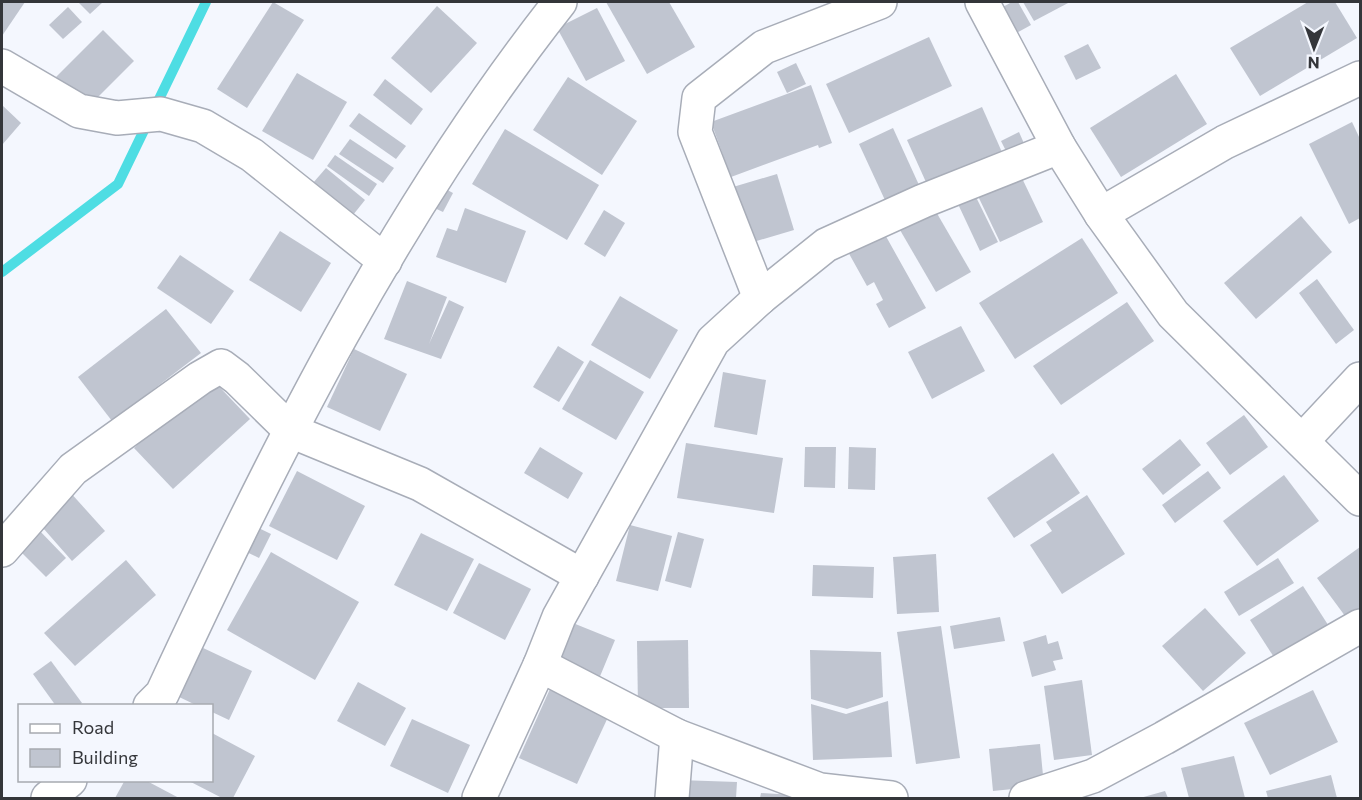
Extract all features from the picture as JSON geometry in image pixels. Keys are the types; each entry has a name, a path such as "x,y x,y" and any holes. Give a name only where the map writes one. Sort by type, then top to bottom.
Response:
{"street":[{"path":"151,704 162,694 218,574 331,352 462,134 560,2"},
{"path":"760,298 695,132 699,98 764,47 880,2"},
{"path":"982,2 1059,147 1101,214 1173,314 1360,499"},
{"path":"2,66 79,111 117,118 161,114 203,126 252,155 385,261"},
{"path":"1101,214 1225,142 1360,78"},
{"path":"479,798 540,665 559,617 713,341 760,298 826,245 923,201 1059,147"},
{"path":"2,550 73,469 200,378 221,366 237,378 291,431 420,484 582,576"},
{"path":"1302,441 1360,379"},
{"path":"1026,798 1093,776 1360,626"},
{"path":"540,665 677,736 819,794 891,798"},
{"path":"672,798 677,736"},
{"path":"48,798 68,782"}],"building":[{"path":"2,2 25,2 2,36"},
{"path":"78,2 103,2 90,14"},
{"path":"273,2 304,20 247,108 217,89"},
{"path":"606,2 669,2 695,47 647,74"},
{"path":"1012,2 1018,2 1031,25 1013,35 999,9"},
{"path":"1023,2 1070,2 1034,21"},
{"path":"1308,2 1335,2 1357,38 1260,96 1230,48"},
{"path":"437,6 477,43 431,93 391,58"},
{"path":"68,7 82,22 63,39 49,25"},
{"path":"597,8 625,61 586,81 557,28"},
{"path":"103,30 134,61 88,107 56,77"},
{"path":"929,37 952,86 849,133 826,84"},
{"path":"1088,44 1101,68 1076,80 1064,56"},
{"path":"796,63 806,84 787,93 777,72"},
{"path":"297,73 347,102 313,160 262,131"},
{"path":"1176,74 1207,124 1121,177 1090,128"},
{"path":"568,77 637,121 602,175 533,130"},
{"path":"385,79 423,109 411,125 373,95"},
{"path":"811,85 832,143 819,148 818,145 731,177 711,122"},
{"path":"2,105 21,123 2,145"},
{"path":"982,107 1005,159 930,191 907,140"},
{"path":"359,113 406,146 396,159 349,126"},
{"path":"1352,122 1360,139 1360,218 1349,224 1309,144"},
{"path":"893,128 924,196 890,211 859,144"},
{"path":"505,129 599,185 567,240 472,184"},
{"path":"1019,132 1026,148 1009,157 1001,141"},
{"path":"350,139 394,168 383,183 339,154"},
{"path":"335,155 377,184 369,196 327,166"},
{"path":"326,168 365,200 353,215 313,183"},
{"path":"777,174 794,230 750,243 733,187"},
{"path":"1020,174 1043,222 1000,242 977,194"},
{"path":"436,184 453,193 443,212 426,204"},
{"path":"976,197 998,242 980,251 958,204"},
{"path":"465,208 526,231 506,283 436,257 447,228 457,231"},
{"path":"604,210 625,223 605,257 584,244"},
{"path":"935,210 971,272 936,292 900,230"},
{"path":"1301,216 1332,252 1256,319 1224,283"},
{"path":"280,231 331,263 301,312 249,280"},
{"path":"883,231 926,308 889,328 876,304 883,300 874,282 867,286 847,250"},
{"path":"1082,238 1118,293 1015,359 979,303"},
{"path":"180,255 234,291 211,324 157,288"},
{"path":"1317,279 1354,330 1336,344 1299,293"},
{"path":"407,281 447,297 429,344 449,300 464,307 441,359 384,339"},
{"path":"620,296 678,330 650,379 591,345"},
{"path":"1127,302 1154,341 1061,405 1033,366"},
{"path":"166,309 201,353 112,421 78,377"},
{"path":"961,326 985,371 932,399 908,352"},
{"path":"558,346 584,362 559,402 533,387"},
{"path":"354,349 407,374 380,431 327,407"},
{"path":"590,360 644,392 616,440 562,409"},
{"path":"723,372 766,380 757,435 714,427"},
{"path":"210,377 250,419 173,489 134,448"},
{"path":"1244,415 1268,447 1230,475 1206,443"},
{"path":"1180,439 1201,465 1163,495 1142,469"},
{"path":"686,443 783,458 774,513 677,498"},
{"path":"540,447 583,473 568,499 524,473"},
{"path":"805,447 836,447 835,488 804,487"},
{"path":"849,447 876,448 875,490 848,489"},
{"path":"1053,453 1080,493 1014,538 987,498"},
{"path":"297,471 365,506 337,560 269,526"},
{"path":"1208,471 1221,488 1175,523 1162,505"},
{"path":"1284,475 1319,521 1257,566 1223,521"},
{"path":"69,491 105,531 72,561 36,520"},
{"path":"1087,495 1125,554 1062,594 1030,545 1052,531 1046,522"},
{"path":"248,523 271,534 259,558 236,547"},
{"path":"630,525 672,536 658,591 616,581"},
{"path":"36,527 66,558 46,577 16,547"},
{"path":"678,532 704,539 691,588 665,581"},
{"path":"421,533 474,559 447,611 394,585"},
{"path":"1360,547 1360,610 1348,620 1317,578"},
{"path":"271,552 359,602 315,680 227,630"},
{"path":"936,554 939,612 897,614 893,557"},
{"path":"1278,558 1294,583 1239,616 1224,592"},
{"path":"126,560 156,595 75,666 44,633"},
{"path":"479,563 531,589 505,640 453,613"},
{"path":"813,565 874,567 873,598 812,596"},
{"path":"1303,586 1332,631 1279,665 1250,620"},
{"path":"1205,608 1246,653 1203,691 1162,646"},
{"path":"1000,617 1005,641 954,649 950,626"},
{"path":"568,621 615,640 596,686 549,666"},
{"path":"941,626 960,758 916,764 897,632"},
{"path":"1046,635 1048,644 1058,641 1063,659 1053,661 1056,670 1032,677 1023,642"},
{"path":"688,640 689,708 638,708 637,641"},
{"path":"201,647 252,671 229,720 213,712 213,704 194,704 177,696"},
{"path":"810,650 881,652 883,697 847,709 811,699"},
{"path":"51,661 82,703 55,704 33,674"},
{"path":"1082,680 1092,755 1054,760 1044,686"},
{"path":"358,682 406,708 385,746 337,721"},
{"path":"550,689 609,715 577,784 519,758"},
{"path":"1313,690 1338,742 1270,775 1244,723"},
{"path":"888,701 892,757 813,760 811,704 846,714"},
{"path":"412,719 470,745 448,793 390,766"},
{"path":"213,734 255,756 233,798 222,798 191,782 213,782"},
{"path":"1040,744 1044,786 993,791 989,749"},
{"path":"1234,756 1245,798 1189,798 1181,768"},
{"path":"1331,775 1337,798 1268,798 1266,791"},
{"path":"679,780 737,782 736,798 678,798"},
{"path":"124,782 149,782 179,798 115,798"},
{"path":"1165,791 1168,798 1140,798"},
{"path":"761,793 809,796 809,798 760,798"}],"waterway":[{"path":"2,272 118,184 206,2"}]}
